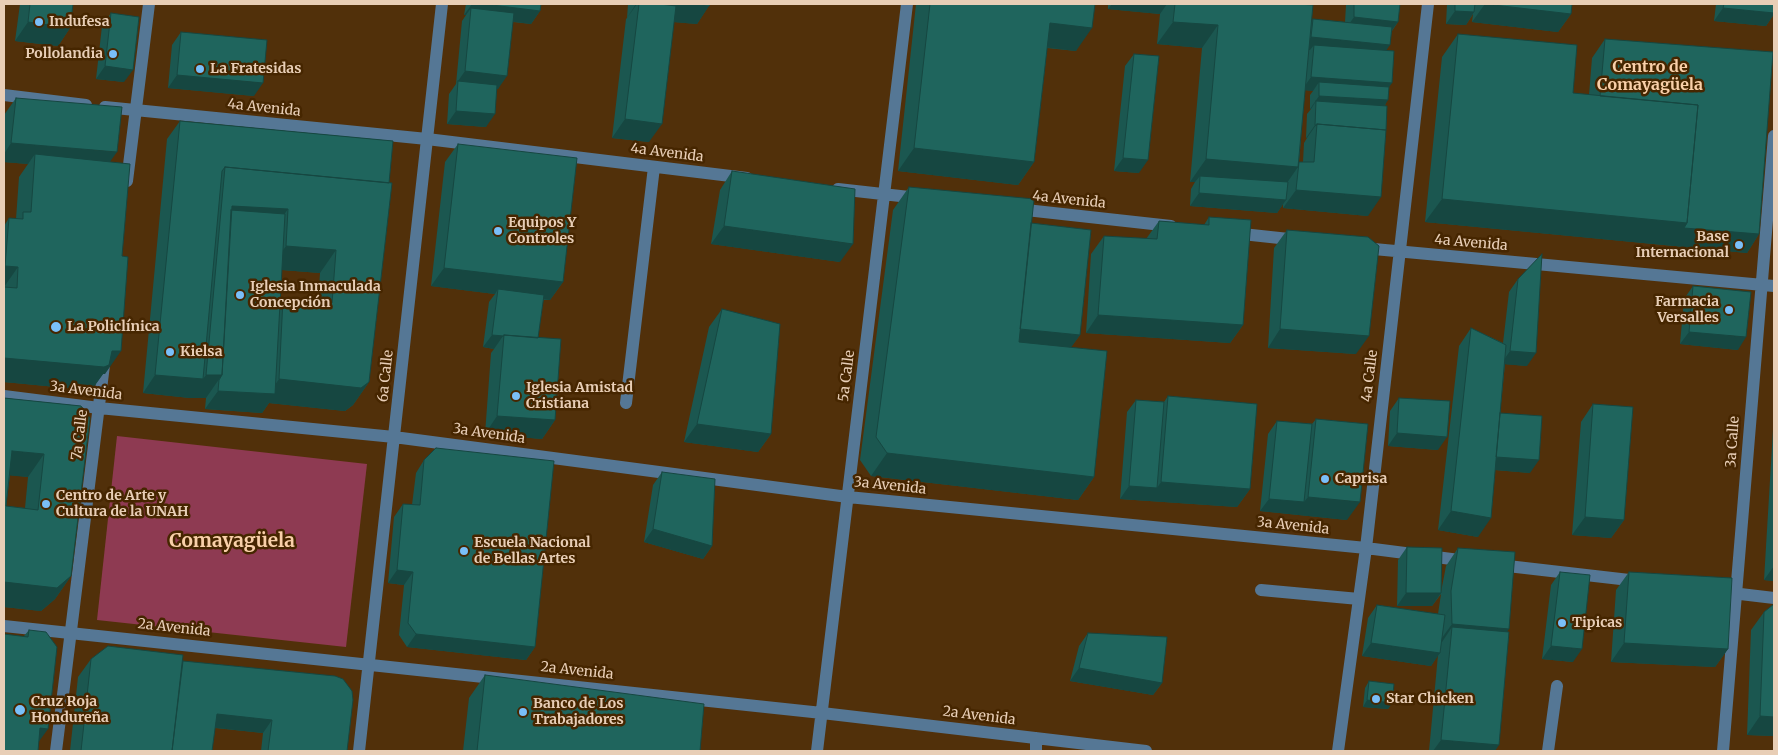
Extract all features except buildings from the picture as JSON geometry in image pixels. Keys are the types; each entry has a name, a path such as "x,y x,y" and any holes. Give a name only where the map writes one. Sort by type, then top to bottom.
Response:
{"street":[{"path":"126,190 149,4"},
{"name":"6a Calle","path":"359,751 442,4"},
{"name":"5a Calle","path":"817,751 907,4"},
{"name":"4a Calle","path":"1338,751 1366,548 1428,4"},
{"name":"4a Avenida","path":"4,95 135,111 427,139 760,179"},
{"name":"3a Calle","path":"1723,751 1760,285 1774,136"},
{"path":"626,403 654,166"},
{"path":"827,188 934,200"},
{"name":"4a Avenida","path":"1003,208 1182,228"},
{"path":"1221,232 1311,242"},
{"name":"4a Avenida","path":"1350,246 1774,286"},
{"name":"7a Calle","path":"56,751 107,345"},
{"name":"3a Avenida","path":"4,396 99,408 394,437 848,496 1366,548 1649,583"},
{"path":"1260,590 1359,599"},
{"path":"1707,590 1774,598"},
{"name":"2a Avenida","path":"4,626 822,712 1146,751"},
{"path":"1548,751 1557,686"},
{"path":"1036,738 1036,751"}],"shaded area":[{"path":"117,436 367,464 346,647 97,620"}],"place":[{"name":"Indufesa","path":"39,22"},
{"name":"Pollolandia","path":"113,54"},
{"name":"La Fratesidas","path":"200,69"},
{"name":"Equipos Y Controles","path":"498,231"},
{"name":"Base Internacional","path":"1739,245"},
{"name":"Iglesia Inmaculada Concepción","path":"240,295"},
{"name":"Farmacia Versalles","path":"1729,310"},
{"name":"La Policlínica","path":"56,327"},
{"name":"Kielsa","path":"170,352"},
{"name":"Iglesia Amistad Cristiana","path":"516,396"},
{"name":"Caprisa","path":"1325,479"},
{"name":"Centro de Arte y Cultura de la UNAH","path":"46,504"},
{"name":"Escuela Nacional de Bellas Artes","path":"464,551"},
{"name":"Tipicas","path":"1562,623"},
{"name":"Star Chicken","path":"1376,699"},
{"name":"Cruz Roja Hondureña","path":"20,710"},
{"name":"Banco de Los Trabajadores","path":"523,712"}],"district":[{"name":"Centro de Comayagüela","path":"1650,76"},
{"name":"Comayagüela","path":"232,542"}]}
